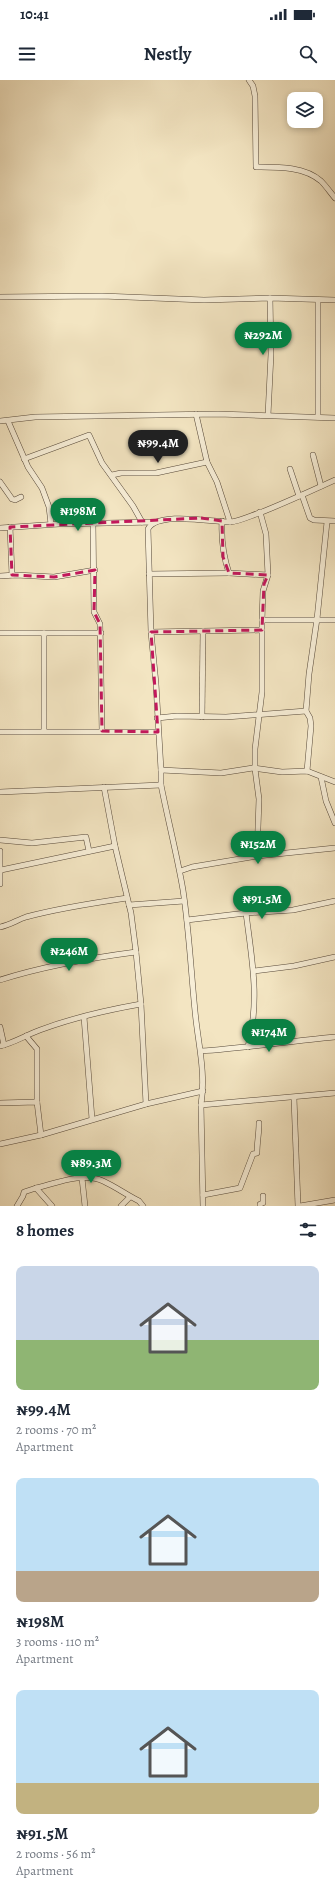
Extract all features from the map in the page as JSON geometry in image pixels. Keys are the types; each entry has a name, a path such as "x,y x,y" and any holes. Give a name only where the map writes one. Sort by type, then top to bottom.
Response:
{"street":[{"path":"249,80 253,86 254,96 256,167 283,168 312,174 320,180 335,198"},
{"path":"0,297 102,296 204,300 270,298 335,300"},
{"path":"268,415 271,354 270,298"},
{"path":"318,300 318,417"},
{"path":"196,414 207,462 217,482 230,522"},
{"path":"0,421 35,417 196,414 335,418"},
{"path":"8,421 28,468 42,488 49,507 52,524"},
{"path":"24,459 89,435 102,463 112,475 142,522"},
{"path":"313,455 322,486"},
{"path":"112,475 121,473 156,473 207,462"},
{"path":"290,469 310,518 327,522 335,521"},
{"path":"0,528 52,524 154,522 201,518 230,522 301,496 335,480"},
{"path":"0,482 12,499 14,500 21,497"},
{"path":"257,856 259,799 255,769 258,715 262,692 262,620 264,584 268,575 266,534 260,512"},
{"path":"222,521 221,539 223,557 229,573"},
{"path":"154,522 148,529 147,538 151,632 156,684 161,785 180,872 195,1013 201,1051 203,1092 201,1105 203,1206"},
{"path":"307,771 311,726 310,718 306,711 311,649 317,619 327,522"},
{"path":"93,523 95,570 94,612 100,624 102,731"},
{"path":"10,527 12,575"},
{"path":"0,576 12,575 54,577 95,570"},
{"path":"149,574 229,573 268,575"},
{"path":"262,620 335,620"},
{"path":"151,632 262,630"},
{"path":"202,717 203,631"},
{"path":"0,633 100,633"},
{"path":"44,633 44,731"},
{"path":"157,718 258,715 306,711"},
{"path":"0,732 158,732"},
{"path":"161,770 225,773 243,769 282,772 307,771 335,782"},
{"path":"321,777 326,800 335,823"},
{"path":"0,792 161,785"},
{"path":"104,787 115,846 129,905 136,952 141,1004 146,1104"},
{"path":"0,840 32,843 86,837 89,851"},
{"path":"1,870 115,846"},
{"path":"180,872 192,867 234,862 257,856 335,848"},
{"path":"0,851 0,884"},
{"path":"0,927 10,925 26,917 84,904 127,898"},
{"path":"129,905 184,900"},
{"path":"186,920 246,913 293,910 335,901"},
{"path":"246,913 254,971 255,1016 248,1047"},
{"path":"0,980 34,970 136,952"},
{"path":"254,971 294,966 335,957"},
{"path":"0,1027 2,1046 39,1030 84,1017 141,1004"},
{"path":"84,1017 92,1119"},
{"path":"26,1036 37,1049 37,1102 41,1135"},
{"path":"201,1051 335,1037"},
{"path":"0,1144 41,1135 146,1104 203,1092"},
{"path":"201,1105 294,1098 335,1093"},
{"path":"294,1098 299,1206 335,1200"},
{"path":"0,1103 37,1102"},
{"path":"203,1195 240,1188 253,1154 257,1153 259,1123"},
{"path":"78,1167 82,1178 85,1206"},
{"path":"17,1206 24,1192 82,1178 102,1181 139,1201 143,1206"},
{"path":"36,1188 52,1206"},
{"path":"260,1206 260,1204 263,1204 263,1196"},
{"path":"121,1206 130,1197"}],"highlighted area":[{"path":"201,518 222,521 223,557 229,573 268,575 264,584 262,630 151,632 158,732 102,731 100,624 94,612 95,570 54,577 12,575 10,527"}]}
